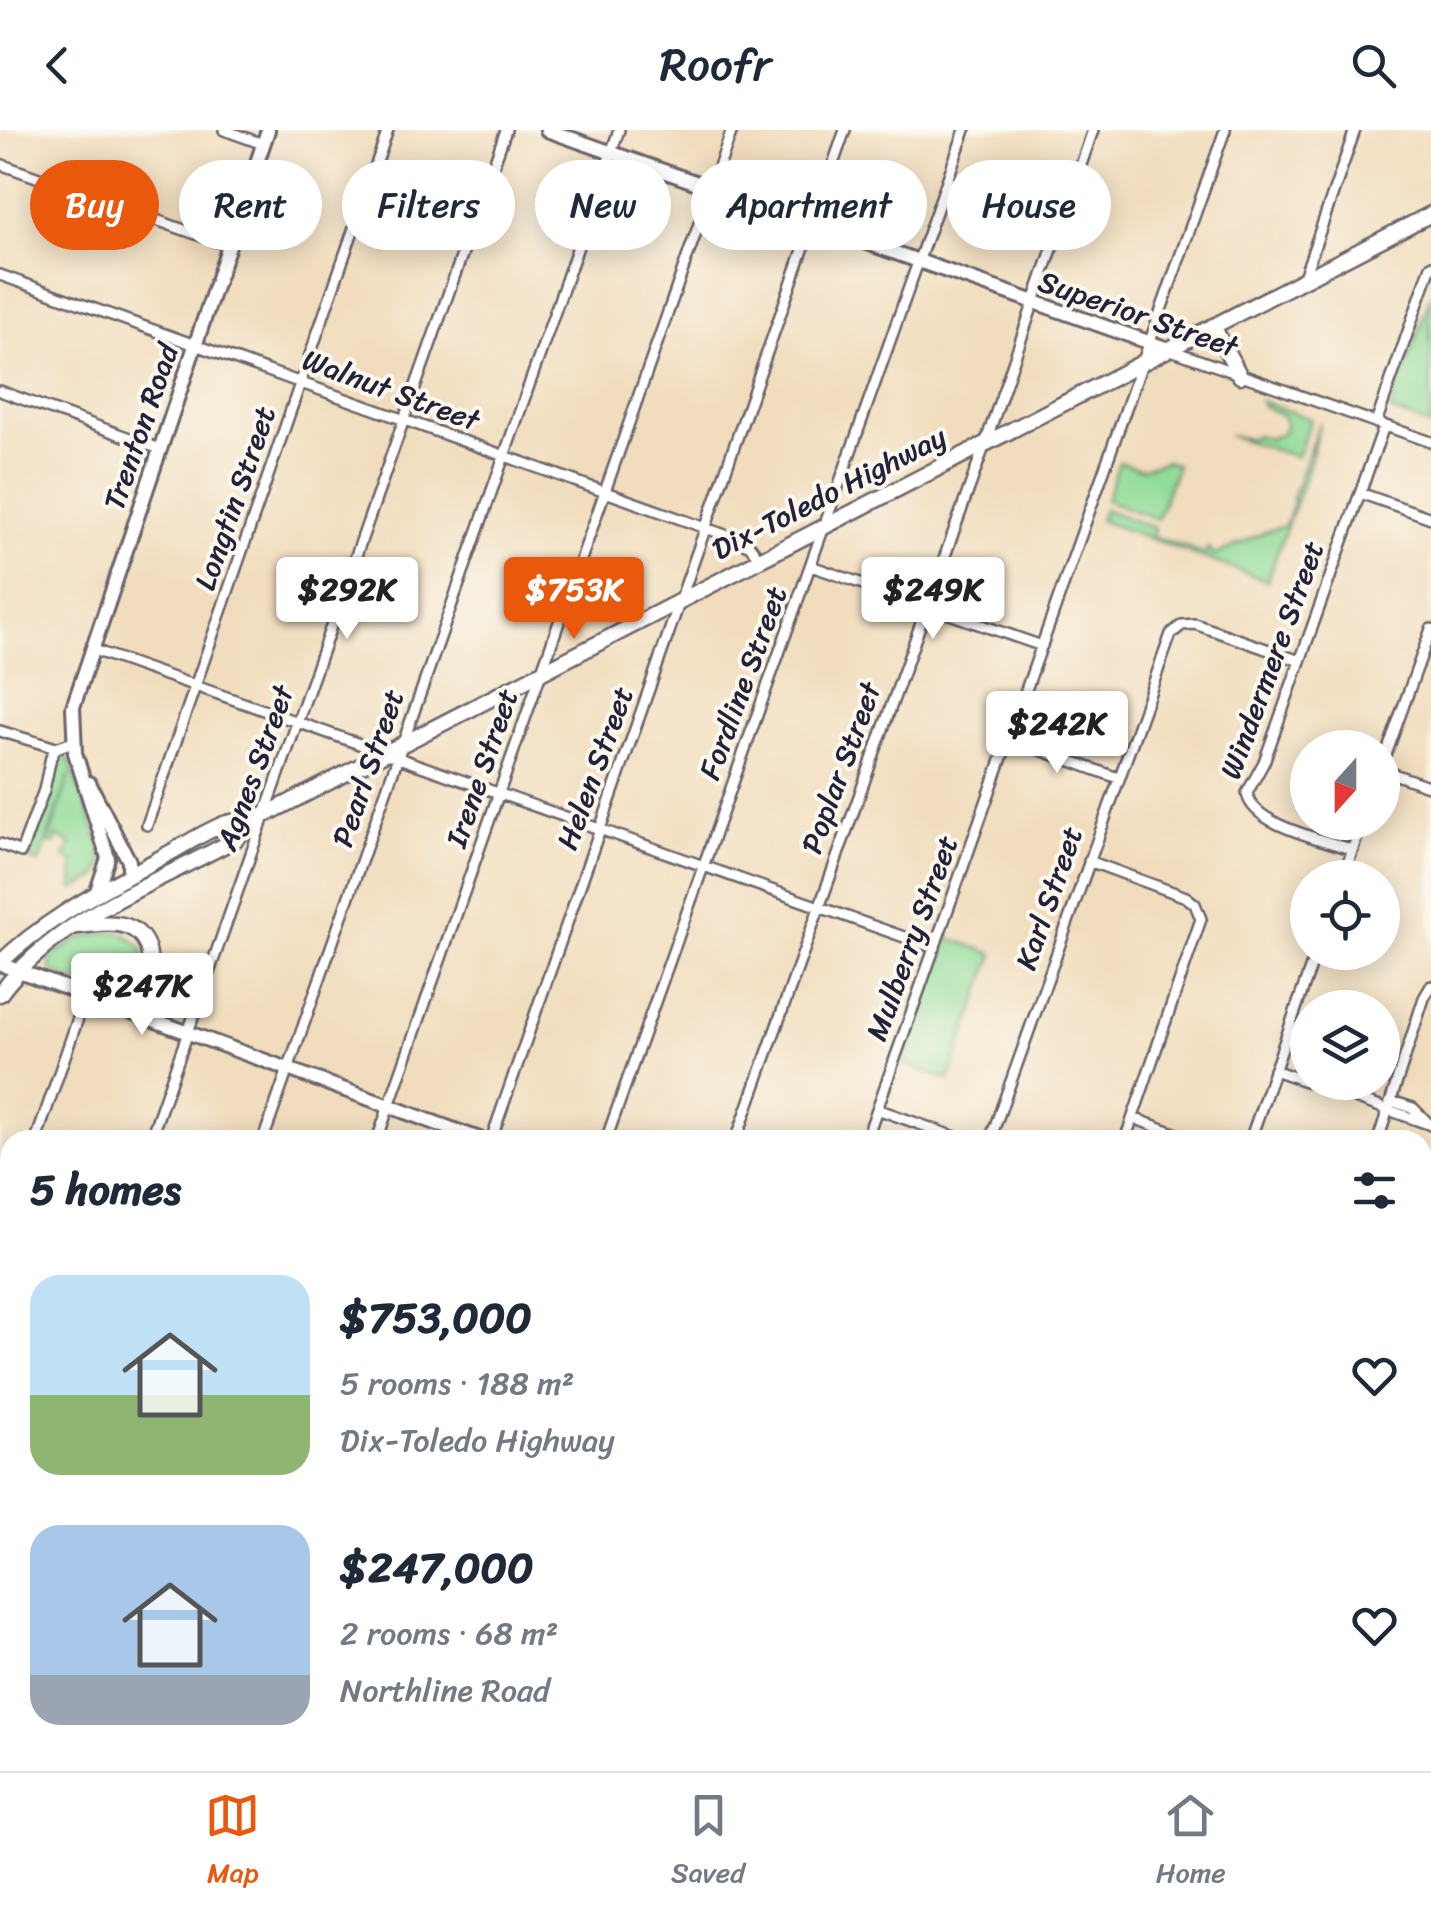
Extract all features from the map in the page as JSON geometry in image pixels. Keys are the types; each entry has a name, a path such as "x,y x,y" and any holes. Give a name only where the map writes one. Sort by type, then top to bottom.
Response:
{"main road":[{"name":"Dix-Toledo Highway","path":"0,964 21,943 96,894 226,824 258,818 394,751 1431,214"},
{"path":"1213,326 1240,376"},
{"name":"Dix-Toledo Highway","path":"0,994 18,970 72,927 236,839 258,818"},
{"path":"89,916 119,894 129,876"},
{"path":"72,927 124,926 135,931 145,943 150,958 146,977 131,994 111,1005"}],"street":[{"path":"224,130 263,144"},
{"name":"Trenton Road","path":"258,160 268,130"},
{"name":"Longtin Street","path":"147,824 388,130"},
{"name":"Agnes Street","path":"154,1130 258,818 298,723 506,130"},
{"name":"Superior Street","path":"547,130 691,182"},
{"name":"Pearl Street","path":"266,1130 394,751 504,457 619,130"},
{"name":"Irene Street","path":"722,160 732,130"},
{"name":"Helen Street","path":"835,160 845,130"},
{"name":"Fordline Street","path":"610,1130 965,130"},
{"name":"Poplar Street","path":"740,1130 985,444 1092,130"},
{"name":"Mulberry Street","path":"870,1130 1225,130"},
{"path":"1303,280 1355,130"},
{"path":"0,164 179,228"},
{"name":"Irene Street","path":"380,1130 691,248"},
{"name":"Trenton Road","path":"96,894 108,858 73,742 72,707 228,250"},
{"name":"Helen Street","path":"494,1130 804,250"},
{"name":"Superior Street","path":"883,250 1431,442"},
{"name":"Windermere Street","path":"1353,850 1262,817 1248,801 1248,786 1264,762 1360,493 1431,266"},
{"name":"Walnut Street","path":"0,276 706,528 750,546 760,559"},
{"path":"0,390 160,449"},
{"path":"1360,493 1431,518"},
{"path":"811,566 1042,646"},
{"name":"Karl Street","path":"994,1130 1169,638 1179,627 1190,624 1300,661"},
{"path":"1395,730 1431,630"},
{"path":"91,649 298,723 394,751 500,794 935,948"},
{"path":"0,731 56,748 73,742"},
{"path":"1010,738 1118,778"},
{"path":"0,844 21,852 56,748"},
{"name":"Trenton Road","path":"83,775 120,841 129,861 129,876"},
{"path":"1400,775 1431,788"},
{"path":"1349,860 1356,840"},
{"path":"1088,862 1186,897 1196,904 1201,919 1129,1130"},
{"path":"0,964 455,1130"},
{"path":"1253,1130 1310,970"},
{"path":"1382,1130 1431,986"},
{"path":"39,1130 86,996"},
{"path":"1274,1070 1290,1076"},
{"path":"1370,1100 1430,1125"},
{"path":"877,1110 935,1130"},
{"path":"1133,1118 1166,1130"}],"green space":[{"path":"1431,295 1431,426 1390,411"},
{"path":"1261,401 1311,419 1297,457 1228,435 1269,439 1282,434 1286,424 1282,415 1263,406"},
{"path":"1320,422 1309,465 1267,581 1099,520 1104,509 1154,528 1152,536 1206,554 1208,548 1213,556 1285,526"},
{"path":"1166,461 1177,465 1157,519 1106,500 1119,462 1141,469"},
{"path":"66,756 69,761 102,849 98,877 73,890 74,862 65,858 71,844 57,836 54,844 48,842 70,774 39,863 28,859 50,796 54,761"},
{"path":"110,931 123,933 143,948 142,976 123,994 112,995 51,971 50,957 80,938"},
{"path":"949,938 994,954 949,1080 904,1064"}]}
